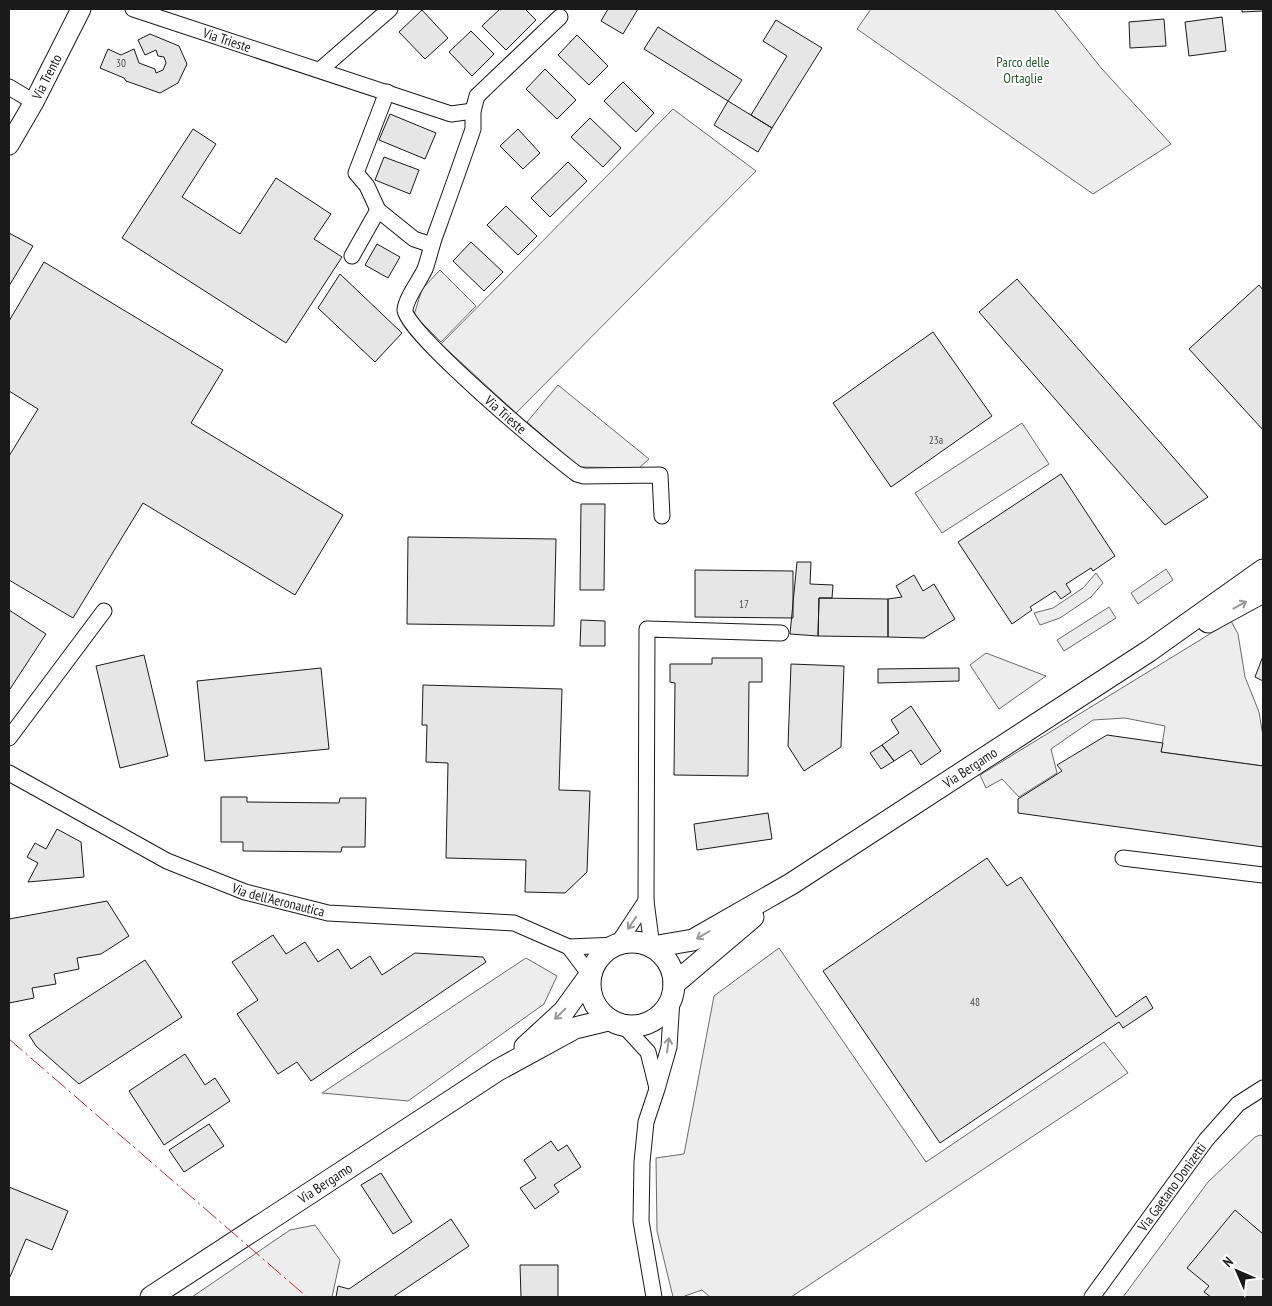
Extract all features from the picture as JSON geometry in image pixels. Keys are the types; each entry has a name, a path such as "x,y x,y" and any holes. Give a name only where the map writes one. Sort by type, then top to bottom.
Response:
{"main road":[{"name":"Via Bergamo","path":"652,947 693,940 791,884 1149,651 1263,570"},
{"name":"Via Bergamo","path":"1149,651 1219,617 1263,592"},
{"name":"Via Bergamo","path":"673,991 791,884"},
{"path":"635,942 652,947 664,956 672,969 673,991 661,1015 644,1025 617,1023 599,1012 592,1001 589,988 590,975 600,956 617,944 635,942"},
{"name":"Via Bergamo","path":"498,1070 564,1011 590,975"},
{"name":"Via Bergamo","path":"151,1297 498,1070 575,1028 617,1023"}],"street":[{"name":"Via Trento","path":"9,145 34,102 81,9"},
{"name":"Via Trieste","path":"133,9 451,114 473,111"},
{"path":"320,70 390,9"},
{"name":"Via Trieste","path":"560,17 477,96 473,111 473,129 426,267 406,304 405,311 411,324 437,352 514,423 577,474 584,476 660,475 662,516"},
{"path":"9,87 34,102"},
{"path":"387,92 356,173 366,186 378,210 414,238 432,245"},
{"path":"352,256 378,210"},
{"path":"9,738 104,611"},
{"path":"652,947 646,901 648,629 781,633"},
{"name":"Via dell'Aeronautica","path":"9,773 167,861 245,892 328,913 514,923 569,947 617,944"},
{"path":"1123,858 1263,875"},
{"path":"617,944 646,901"},
{"name":"Via dell'Aeronautica","path":"569,947 590,975"},
{"path":"654,1297 641,1221 642,1162 646,1122 669,1047 673,991"},
{"path":"617,1023 648,1052 657,1089"},
{"name":"Via Gaetano Donizetti","path":"1092,1297 1206,1140 1238,1104 1263,1088"}],"shaded area":[{"name":"Parco delle Ortaglie","path":"871,9 1054,9 1102,69 1171,144 1093,194 857,29"},
{"path":"673,109 756,171 516,413 441,344"},
{"path":"440,270 476,306 441,342 414,315 422,289"},
{"path":"558,385 649,459 639,468 579,467 527,422"},
{"path":"1022,423 1049,464 942,533 915,493"},
{"path":"1166,569 1173,580 1138,604 1131,593"},
{"path":"1096,573 1103,583 1091,597 1060,618 1040,625 1034,613 1053,608 1083,588"},
{"path":"1109,607 1116,618 1064,651 1057,640"},
{"path":"1231,621 1238,634 1245,677 1259,712 1263,736 1263,766 1161,752 1165,726 1125,718 1093,720 1051,749 1057,773 1019,797 1002,779 986,788 980,775"},
{"path":"986,653 1046,676 999,709 970,665"},
{"path":"779,948 926,1162 1104,1042 1128,1073 791,1297 710,1297 702,1290 682,1297 673,1297 657,1231 656,1158 684,1154 714,996"},
{"path":"526,958 557,976 544,1004 408,1101 322,1093"},
{"path":"1263,1136 1263,1297 1123,1297 1208,1182 1255,1137"},
{"path":"315,1225 340,1260 332,1297 192,1297 290,1230"}],"building":[{"path":"500,9 525,9 536,20 506,50 482,26"},
{"path":"608,9 638,9 623,34 601,21"},
{"path":"1242,9 1263,9 1263,11 1242,12"},
{"path":"422,10 448,38 425,59 399,32"},
{"path":"1222,17 1226,51 1189,56 1185,22"},
{"path":"1164,19 1166,46 1130,48 1129,22"},
{"path":"776,20 822,48 772,128 751,115 787,56 763,41"},
{"path":"658,27 742,80 728,101 644,49"},
{"path":"471,31 494,54 472,76 449,52"},
{"path":"150,34 179,46 187,64 178,83 160,93 126,81 124,78 100,68 108,49 121,55 134,49 139,63 155,69 156,73 163,70 166,63 164,57 158,56 156,50 145,55 138,40"},
{"path":"577,35 608,66 589,85 558,55"},
{"path":"545,69 576,100 557,119 526,89"},
{"path":"623,82 654,113 636,132 604,101"},
{"path":"728,101 772,128 758,152 714,125"},
{"path":"390,114 436,133 425,159 379,140"},
{"path":"590,118 621,148 603,167 571,137"},
{"path":"193,129 216,144 182,197 240,234 276,178 331,214 314,239 342,257 286,343 122,238"},
{"path":"518,129 540,153 523,169 500,146"},
{"path":"384,157 419,170 410,194 375,180"},
{"path":"568,162 587,181 550,217 531,198"},
{"path":"506,206 537,236 518,255 487,225"},
{"path":"9,233 33,246 9,286"},
{"path":"471,242 503,272 484,291 453,261"},
{"path":"377,244 400,257 388,278 365,265"},
{"path":"44,262 223,370 191,423 343,515 295,595 143,503 73,618 9,580 9,456 38,409 9,391 9,321"},
{"path":"340,274 402,333 375,362 318,308"},
{"path":"1017,279 1208,497 1165,525 979,312"},
{"path":"1259,285 1263,290 1263,430 1189,349"},
{"path":"933,332 992,416 891,487 833,403"},
{"path":"1061,474 1115,556 1093,571 1091,568 1066,584 1071,592 1061,599 1055,591 1030,607 1032,610 1012,624 958,542"},
{"path":"581,504 605,504 604,590 580,590"},
{"path":"408,537 556,539 554,626 407,624"},
{"path":"797,562 811,562 810,584 833,585 832,598 819,598 818,636 790,634"},
{"path":"695,570 793,571 793,618 695,617"},
{"path":"914,575 923,591 934,584 955,619 924,638 888,637 888,599 902,597 896,586"},
{"path":"819,598 888,599 888,637 818,636"},
{"path":"9,610 46,634 10,689 9,688"},
{"path":"581,620 605,621 605,646 580,646"},
{"path":"144,655 168,756 120,768 96,666"},
{"path":"1263,656 1263,681 1255,677"},
{"path":"712,658 762,658 762,682 749,682 748,776 674,775 675,683 670,682 670,664 712,664"},
{"path":"791,664 844,666 841,747 804,771 788,746"},
{"path":"321,668 329,749 205,761 197,681"},
{"path":"959,668 959,681 878,683 878,669"},
{"path":"423,685 562,689 559,790 590,791 587,872 565,893 525,892 526,860 446,858 448,763 426,762 427,725 422,725"},
{"path":"911,706 941,751 921,765 911,750 894,761 882,745 899,733 891,720"},
{"path":"1107,735 1163,743 1161,752 1263,766 1263,847 1018,813 1018,799 1062,771 1057,765"},
{"path":"882,745 894,761 881,769 870,753"},
{"path":"221,797 247,797 247,802 339,803 340,798 366,798 365,847 342,847 341,852 243,851 243,842 221,842"},
{"path":"768,813 772,839 697,850 694,824"},
{"path":"57,829 81,842 84,877 28,882 38,863 27,857 35,843 46,849"},
{"path":"987,858 1007,886 1021,877 1116,1017 1146,996 1153,1008 1123,1028 1119,1022 940,1143 823,971"},
{"path":"107,901 129,936 101,954 77,958 79,969 54,974 56,984 32,988 34,998 9,1003 9,919"},
{"path":"273,935 286,954 305,942 318,962 338,949 351,969 370,956 382,975 415,953 483,957 486,962 311,1081 297,1062 278,1074 237,1014 258,1000 232,962"},
{"path":"145,960 182,1017 79,1084 36,1046 29,1035"},
{"path":"185,1054 205,1085 215,1078 230,1101 164,1145 129,1091"},
{"path":"209,1124 224,1146 184,1172 169,1150"},
{"path":"551,1141 558,1151 567,1145 581,1167 554,1185 559,1192 535,1209 520,1188 536,1178 524,1160"},
{"path":"381,1173 412,1222 393,1234 361,1185"},
{"path":"9,1187 68,1211 52,1250 26,1239 10,1277 9,1276"},
{"path":"1235,1210 1263,1234 1263,1297 1211,1297 1204,1292 1209,1286 1187,1268"},
{"path":"451,1219 469,1246 393,1297 336,1297 338,1286 349,1289"},
{"path":"520,1265 558,1265 558,1297 521,1297"}],"power":[{"path":"9,1039 307,1297"}]}
